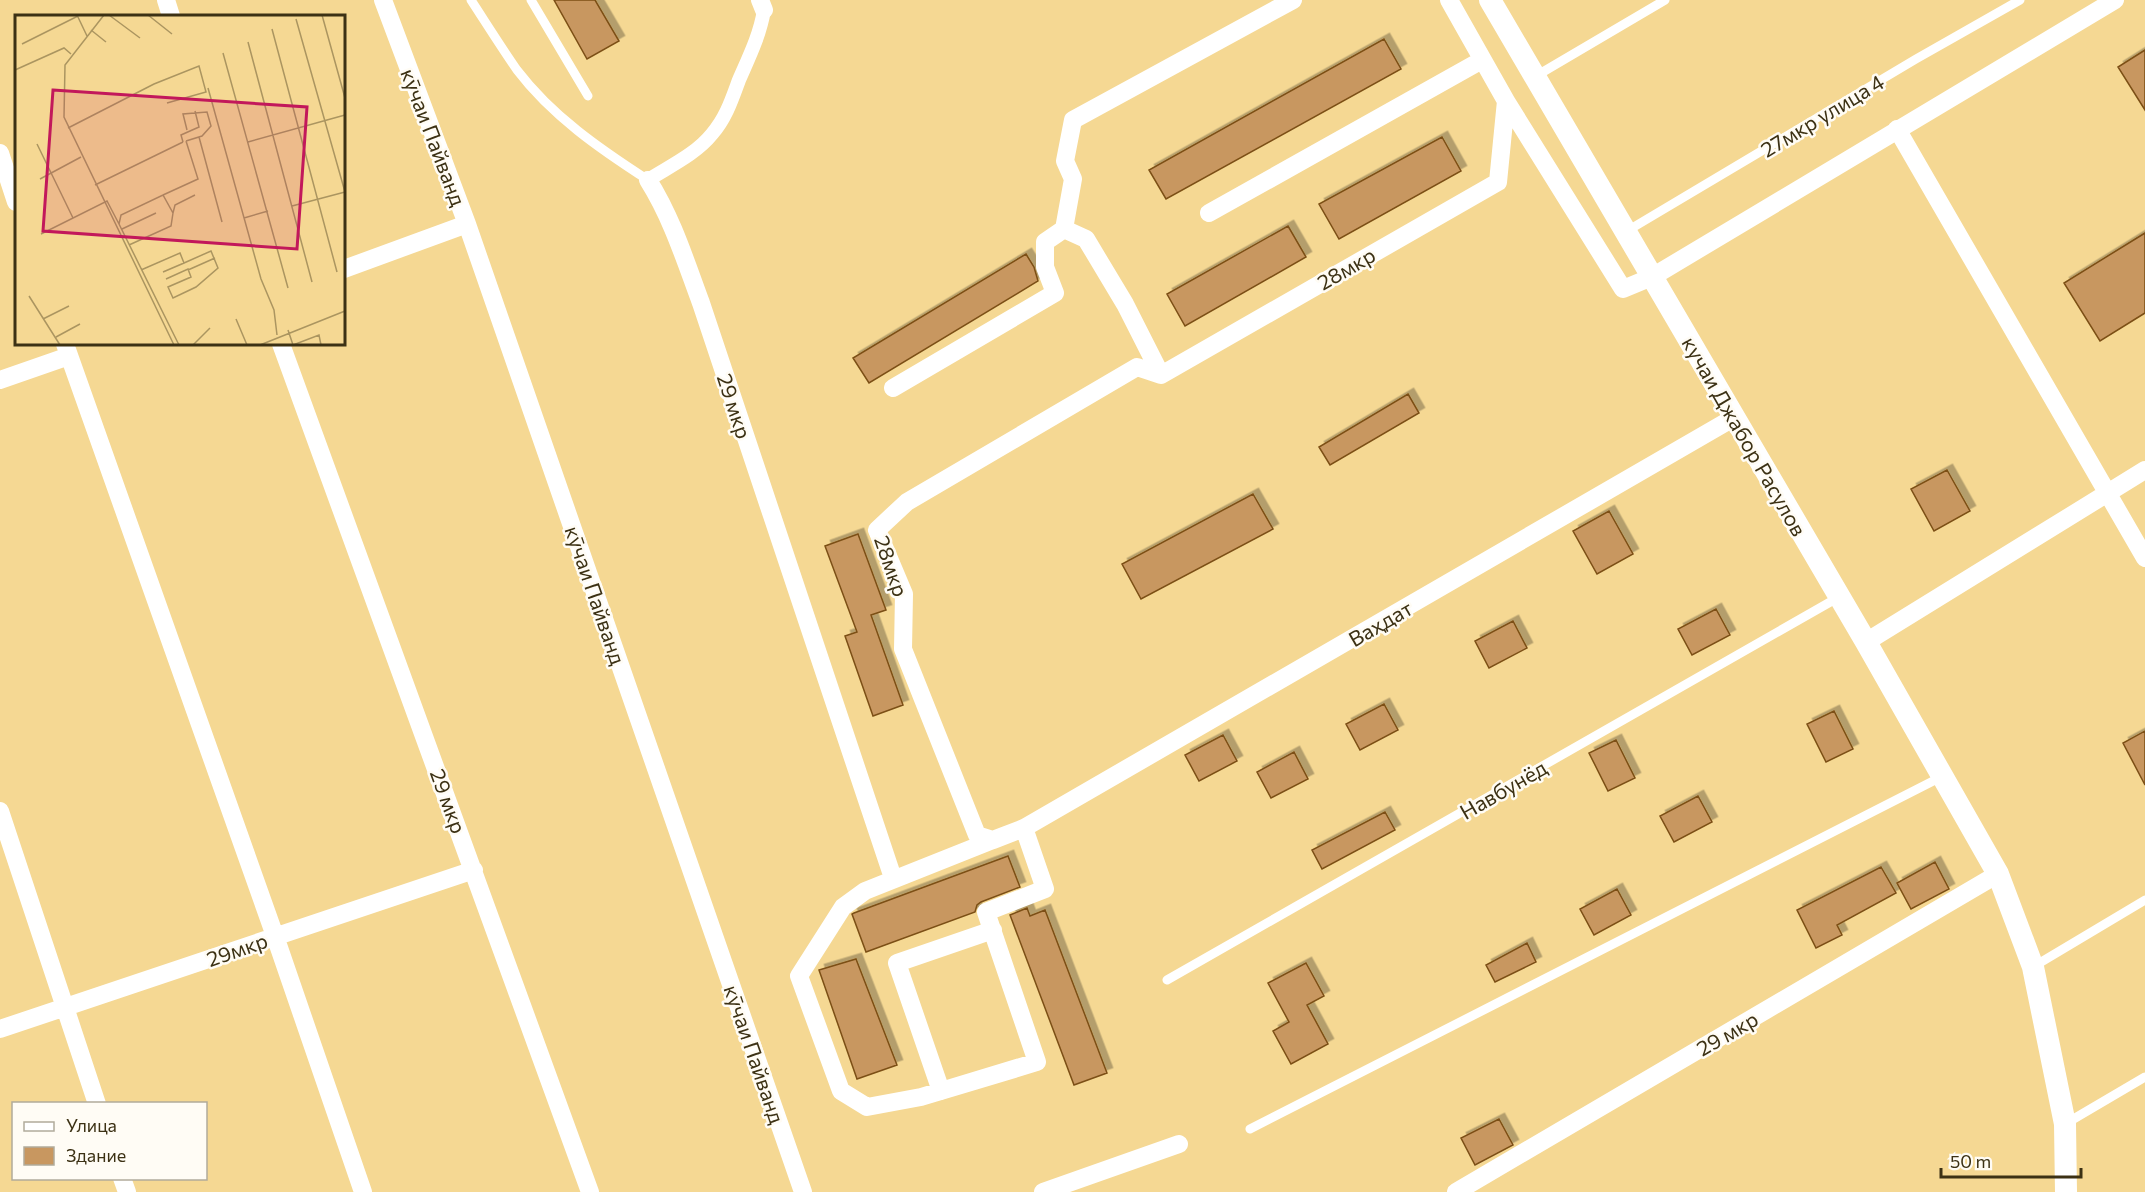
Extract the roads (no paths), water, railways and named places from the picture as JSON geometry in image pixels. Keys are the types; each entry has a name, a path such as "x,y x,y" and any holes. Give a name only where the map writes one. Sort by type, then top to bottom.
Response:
{"street":[{"path":"166,0 171,15"},
{"name":"кӯчаи Пайванд","path":"382,0 467,224 803,1192"},
{"path":"893,388 1055,293 1045,267 1045,242 1064,229 1073,179 1065,160 1074,120 1293,0"},
{"path":"1449,0 1506,101 1623,289 1652,277 2115,0"},
{"name":"кучаи Джабор Расулов","path":"1490,0 1866,642 1998,874 2033,967 2065,1124 2066,1192"},
{"path":"648,180 694,151 711,136 720,124 731,103 762,26 762,5"},
{"path":"1209,213 1482,60"},
{"name":"28мкр","path":"993,840 977,835 903,649 904,594 876,530 908,502 1137,368 1161,375 1498,182 1506,101"},
{"path":"1897,129 2145,558"},
{"path":"0,153 15,199"},
{"name":"29 мкр","path":"648,180 661,201 676,235 701,303 893,878"},
{"path":"345,269 467,224"},
{"path":"1064,229 1086,239 1125,304 1161,375"},
{"name":"29 мкр","path":"281,345 590,1192"},
{"path":"0,381 67,350 275,936 363,1192"},
{"name":"Ваҳдат","path":"1024,828 1735,417"},
{"path":"1866,642 2145,470"},
{"path":"0,811 96,1102"},
{"path":"1024,828 1045,889 986,912 1037,1062 921,1097 867,1107 841,1091 799,975 843,907 865,891 993,840 1024,828"},
{"name":"29мкр","path":"0,1029 474,870"},
{"name":"29 мкр","path":"1456,1192 1998,874"},
{"path":"941,1091 897,963 993,930"},
{"path":"1043,1192 1179,1144"}],"lane":[{"name":"29 мкр","path":"471,0 518,71 543,99 570,125 648,180"},
{"path":"531,0 588,96"},
{"path":"1536,76 1665,0"},
{"name":"27мкр улица 4","path":"1625,232 2020,0"},
{"name":"Навбунёд","path":"1167,980 1839,597"},
{"path":"1250,1129 1943,776"},
{"path":"2033,967 2145,900"},
{"path":"2065,1124 2145,1077"}]}
